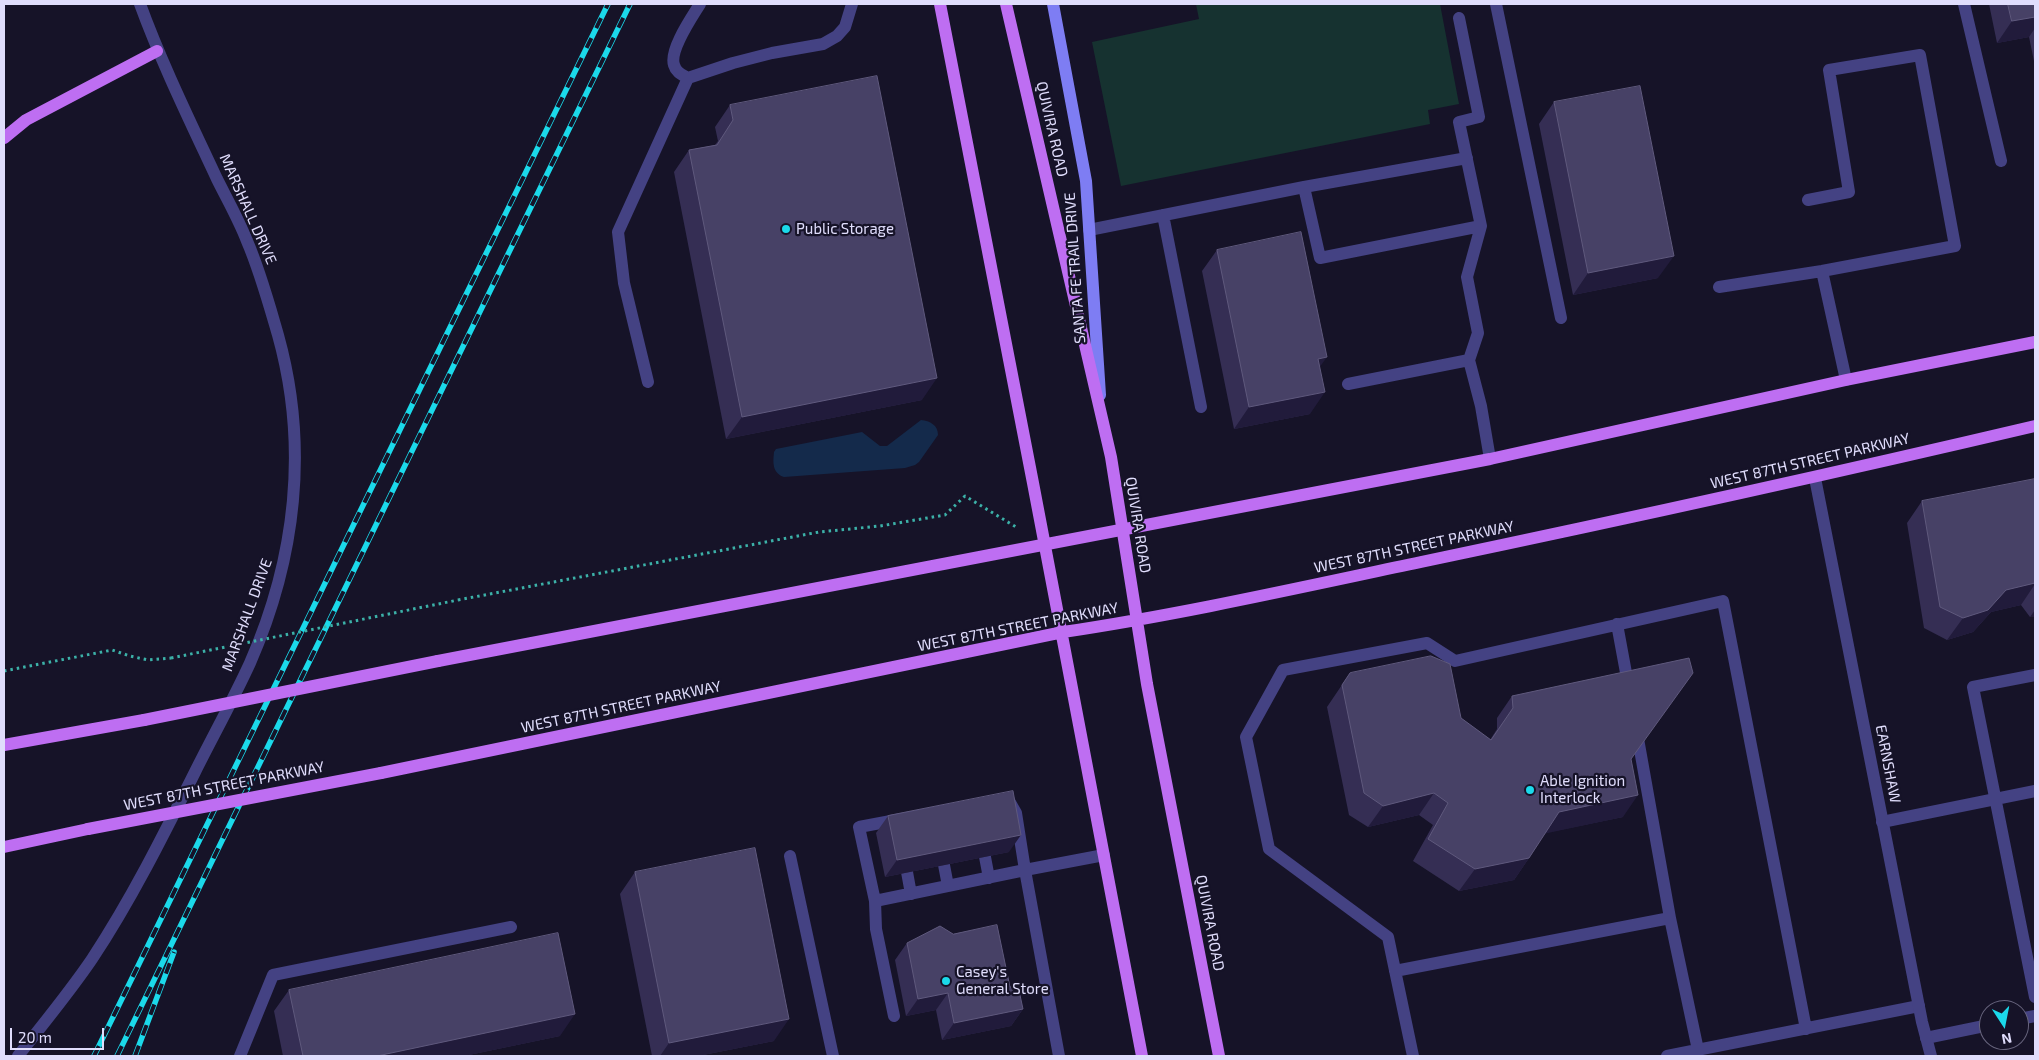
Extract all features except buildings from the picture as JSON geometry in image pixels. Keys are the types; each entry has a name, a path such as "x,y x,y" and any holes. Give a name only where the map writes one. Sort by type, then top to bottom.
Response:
{"main road":[{"path":"940,4 1044,544 1063,632 1142,1056"},
{"name":"QUIVIRA ROAD","path":"1006,4 1111,457 1147,684 1219,1056"},
{"name":"SANTA FE TRAIL DRIVE","path":"1053,4 1086,181 1101,412"},
{"path":"4,138 26,120 157,51"},
{"path":"4,745 144,720 438,661 1490,459 1846,380 2035,342"},
{"name":"WEST 87TH STREET PARKWAY","path":"4,847 381,773 1063,632 1138,621 1815,478 2035,426"}],"street":[{"name":"MARSHALL DRIVE","path":"18,1056 70,991 146,869 250,662 273,599 284,561 293,512 296,464 294,422 288,375 274,321 247,241 157,51 140,4"},
{"path":"700,4 673,54 673,64 678,73 688,78 762,56 823,44 838,36 845,27 852,4"},
{"path":"1496,4 1560,318"},
{"path":"1964,4 2001,161"},
{"path":"1459,18 1480,117 1459,122 1481,226 1467,277 1478,332 1470,360 1481,406 1490,459"},
{"path":"1719,287 1822,271 1954,246 1920,55 1829,70 1850,192 1808,200"},
{"path":"648,382 624,283 618,232 688,78"},
{"path":"1089,230 1304,187 1467,158"},
{"path":"1304,187 1320,258 1481,226"},
{"path":"1163,215 1201,407"},
{"path":"1822,271 1846,380"},
{"path":"1348,384 1470,360"},
{"name":"EARNSHAW","path":"1815,478 1882,822 1931,1056"},
{"path":"1413,1056 1388,937 1269,849 1246,737 1283,670 1427,643 1455,661 1723,600 1806,1028"},
{"path":"1617,624 1631,703"},
{"path":"2035,675 1973,687 2035,997"},
{"path":"1635,722 1670,918 1698,1050"},
{"path":"1882,822 2035,791"},
{"path":"894,1016 876,929 875,901 859,827 898,824 975,809 1008,798 1016,814 1059,1056"},
{"path":"875,901 1104,855"},
{"path":"790,856 833,1056"},
{"path":"985,857 989,878"},
{"path":"944,865 948,886"},
{"path":"907,872 911,894"},
{"path":"1395,971 1670,918"},
{"path":"240,1056 273,975 511,928"},
{"path":"1667,1056 1919,1006"},
{"path":"1926,1038 1979,1027"}],"path":[{"path":"4,671 112,650 148,660 171,658 458,600 819,532 880,526 945,515 965,496 1044,544"}],"green space":[{"path":"1196,4 1440,4 1459,104 1428,110 1430,124 1121,186 1092,42 1199,19"}],"water":[{"path":"921,420 933,424 937,429 938,435 915,465 905,468 784,477 777,473 774,467 773,460 776,449 862,432 880,446 887,446"}],"railway":[{"path":"94,1056 608,4"},
{"path":"117,1056 630,4"},
{"path":"135,1056 174,952"}],"place":[{"name":"Public Storage","path":"786,229"},
{"name":"Able Ignition Interlock","path":"1530,790"},
{"name":"Casey's General Store","path":"946,981"}]}
